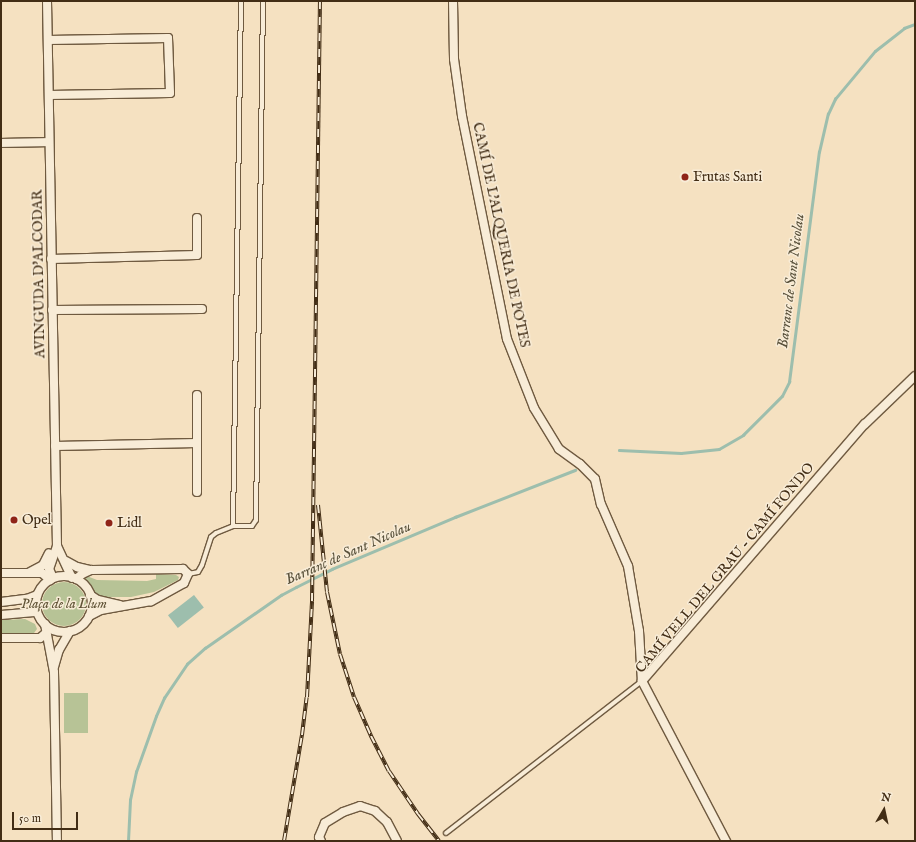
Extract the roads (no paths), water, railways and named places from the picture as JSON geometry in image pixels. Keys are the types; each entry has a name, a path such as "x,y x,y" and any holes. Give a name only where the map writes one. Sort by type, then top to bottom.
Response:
{"street":[{"name":"AVINGUDA D'ALCODAR","path":"47,1 57,546 49,569 52,579"},
{"name":"CAMÍ DE L'ALQUERIA DE POTES","path":"453,1 454,59 462,116 507,339 534,408 559,448 580,464 595,479 601,504 628,566 639,631 642,681"},
{"path":"48,40 168,38 170,93 49,95"},
{"path":"1,143 49,142"},
{"path":"51,259 197,255 197,218"},
{"path":"52,310 202,309"},
{"name":"CAMÍ VELL DEL GRAU - CAMÍ FONDO","path":"726,841 642,681 866,424 915,376"},
{"path":"197,395 197,492"},
{"path":"55,446 196,443"},
{"name":"AVINGUDA D'ALCODAR","path":"57,546 74,578"},
{"path":"29,572 42,565 49,553 57,546"},
{"path":"66,561 77,567 91,570 183,569 188,574 184,583 151,601 101,610 89,616"},
{"path":"74,578 91,570"},
{"path":"1,573 29,572 42,574 52,579"},
{"path":"45,628 59,632 70,631 83,624 89,616 92,606 90,596 85,586 74,578 63,576 52,579 42,586 37,595 37,612 45,628 53,667 57,841"},
{"path":"1,602 28,599 37,595"},
{"path":"90,596 98,600 123,605"},
{"path":"1,615 37,612"},
{"path":"1,638 40,638 45,628"},
{"path":"53,667 60,649 70,631"},
{"path":"320,839 325,823 343,812 360,806 375,811 387,822 397,841"}],"lane":[{"path":"233,526 241,1"},
{"path":"188,574 198,572 202,565 211,537 216,533 233,526 252,526 256,520 263,1"},
{"path":"446,833 642,681"}],"waterway":[{"name":"Barranc de Sant Nicolau","path":"619,450 681,453 719,449 743,435 782,396 789,382 819,152 828,114 835,99 875,51 904,28 915,24"},
{"name":"Barranc de Sant Nicolau","path":"128,841 130,800 136,772 156,716 164,698 187,664 205,648 281,595 332,569 455,517 575,470"}],"railway":[{"path":"284,841 307,697 312,601 320,1"},
{"path":"318,505 327,592 340,654 354,697 371,736 389,771 418,814 439,841"}],"place":[{"name":"Frutas Santi","path":"685,177"},
{"name":"Opel","path":"14,520"},
{"name":"Lidl","path":"109,523"}],"park label":[{"name":"Plaça de la Llum","path":"64,604"}]}
